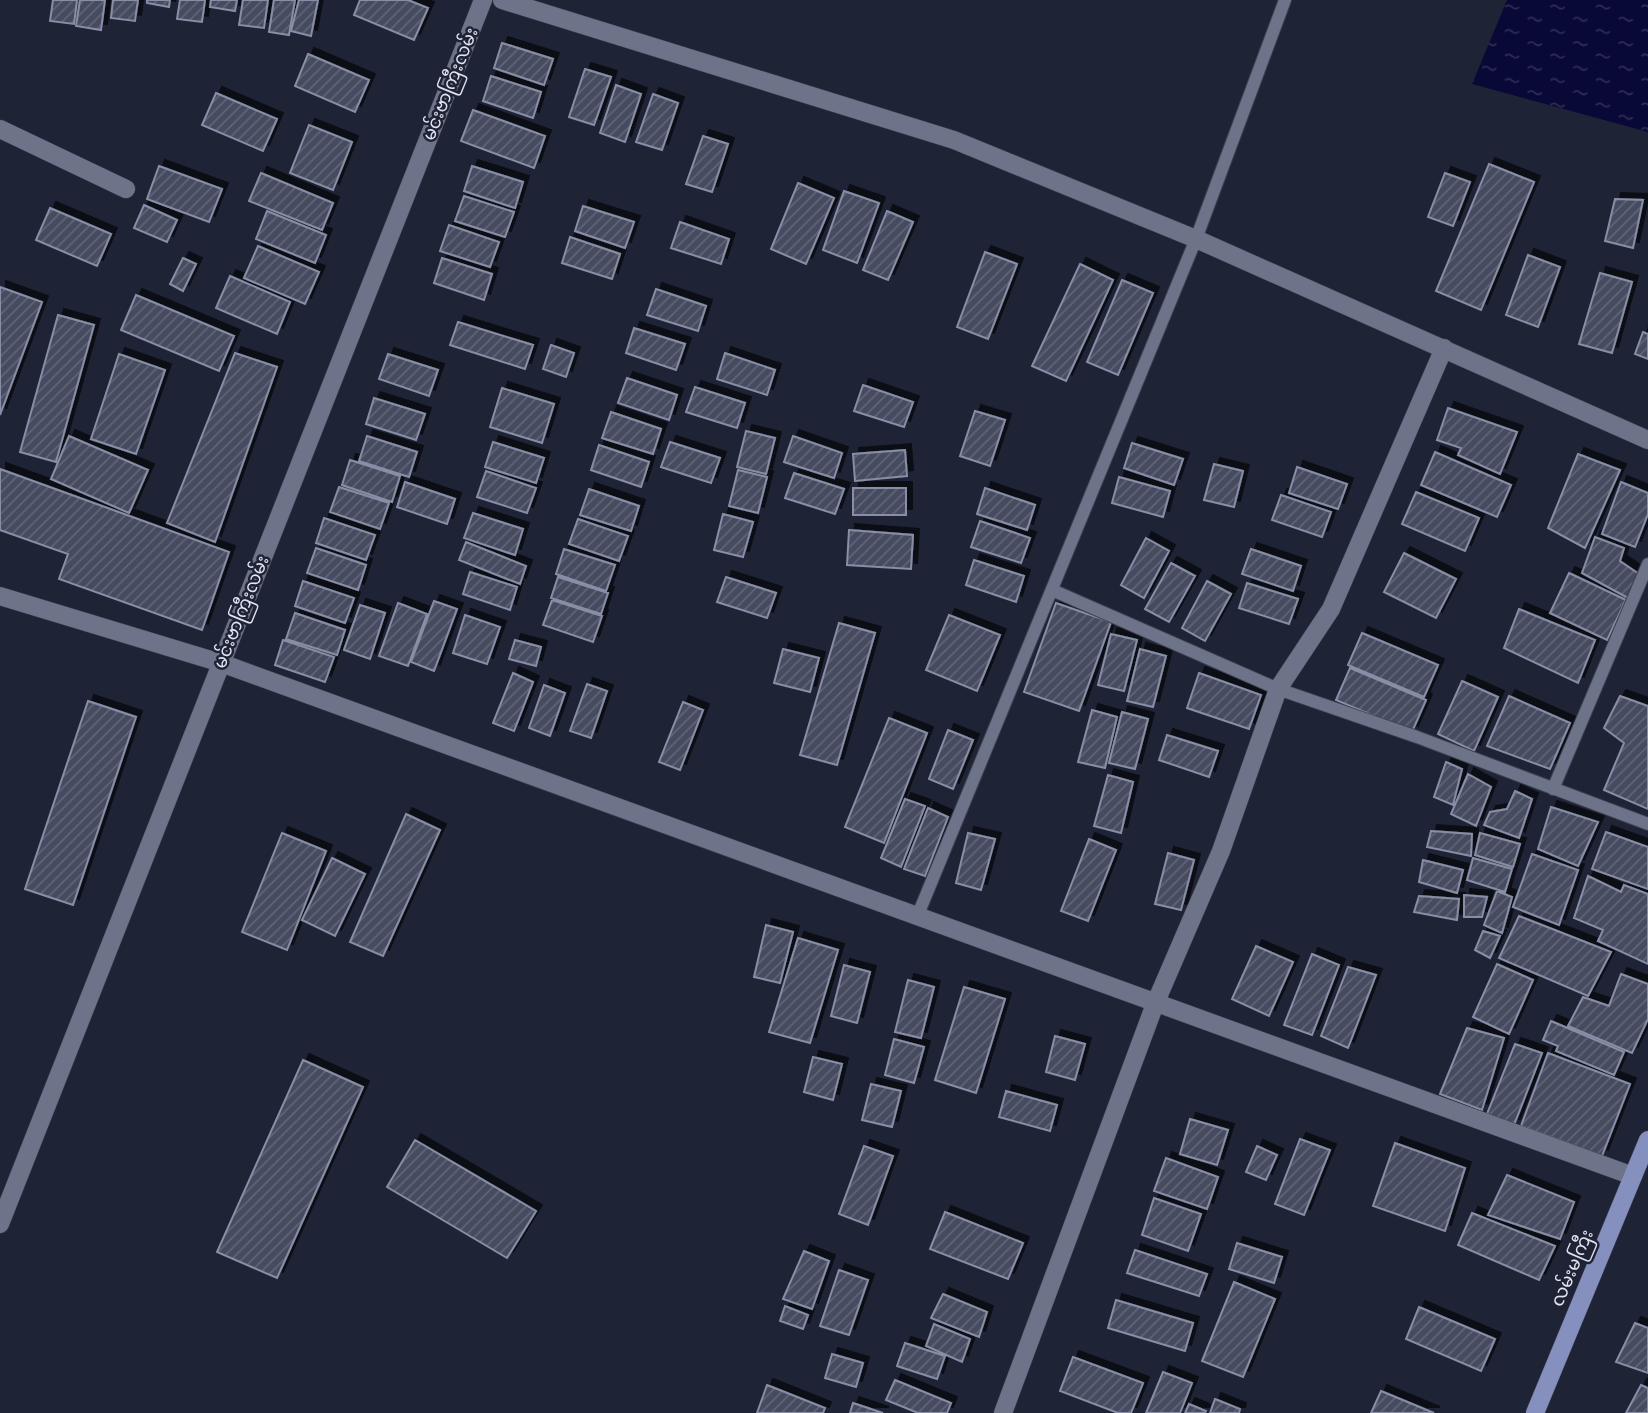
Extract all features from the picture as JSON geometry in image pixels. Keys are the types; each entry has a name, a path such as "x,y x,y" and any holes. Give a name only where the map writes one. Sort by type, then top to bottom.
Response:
{"main road":[{"name":"လမ်းမကြီး","path":"1535,1413 1648,1140"}],"street":[{"name":"မင်းဗာကြီးလမ်း","path":"0,1224 483,0"},
{"path":"502,0 954,139 1196,239 1648,440"},
{"path":"0,129 126,189"},
{"path":"1003,1413 1155,1004 1221,851 1278,689 1331,609 1444,348"},
{"path":"0,596 220,663 1633,1176"}],"lane":[{"path":"917,917 1196,239 1285,0"},
{"path":"1553,789 1648,564"},
{"path":"1052,590 1278,689 1417,737 1648,824"}],"water":[{"path":"1507,0 1648,0 1648,132 1472,84"}],"building":[{"path":"53,0 77,0 74,24 50,21"},
{"path":"80,0 105,0 101,30 76,26"},
{"path":"113,0 138,0 135,21 111,18"},
{"path":"147,0 170,0 169,7 147,3"},
{"path":"180,0 205,0 202,22 177,19"},
{"path":"211,0 237,0 235,11 210,7"},
{"path":"243,0 268,0 264,28 239,25"},
{"path":"274,0 295,0 289,35 269,32"},
{"path":"299,0 318,0 311,36 291,31"},
{"path":"360,0 408,0 428,8 414,40 354,15"},
{"path":"502,43 553,59 544,85 494,68"},
{"path":"308,54 369,80 355,112 295,86"},
{"path":"585,69 611,77 594,125 569,117"},
{"path":"491,76 541,92 533,118 483,101"},
{"path":"616,85 641,94 625,142 600,133"},
{"path":"216,93 277,119 263,151 202,125"},
{"path":"653,94 678,103 662,150 636,142"},
{"path":"473,110 545,136 534,168 461,141"},
{"path":"309,125 352,142 333,190 290,173"},
{"path":"703,136 728,144 712,192 686,184"},
{"path":"1489,164 1534,182 1481,310 1436,291"},
{"path":"159,166 222,189 209,222 147,199"},
{"path":"472,166 523,182 515,208 464,191"},
{"path":"261,173 333,203 322,230 249,201"},
{"path":"1445,173 1470,182 1453,226 1428,217"},
{"path":"798,183 834,198 806,264 771,249"},
{"path":"844,191 879,203 857,263 823,250"},
{"path":"464,196 514,212 505,237 455,221"},
{"path":"1615,199 1643,200 1633,248 1605,241"},
{"path":"144,205 177,220 167,242 134,228"},
{"path":"583,206 634,222 625,248 575,231"},
{"path":"50,208 111,234 97,266 36,240"},
{"path":"267,211 326,235 315,263 256,239"},
{"path":"887,211 913,222 888,280 863,270"},
{"path":"680,222 729,239 721,264 671,248"},
{"path":"449,225 499,242 490,267 440,251"},
{"path":"570,237 620,254 612,279 562,263"},
{"path":"258,246 319,272 305,304 244,278"},
{"path":"985,252 1017,264 988,339 957,327"},
{"path":"1528,255 1560,267 1538,327 1506,315"},
{"path":"183,258 196,264 183,291 170,284"},
{"path":"442,258 492,274 484,300 434,283"},
{"path":"1080,264 1113,280 1066,381 1032,366"},
{"path":"1600,273 1632,282 1612,353 1579,344"},
{"path":"230,276 290,302 277,334 216,308"},
{"path":"1122,280 1153,293 1118,375 1087,362"},
{"path":"0,287 42,302 0,415"},
{"path":"656,289 706,306 698,331 647,315"},
{"path":"136,295 234,336 219,371 121,330"},
{"path":"58,315 94,325 56,462 20,452"},
{"path":"458,322 533,345 525,369 450,345"},
{"path":"634,328 685,344 676,370 626,353"},
{"path":"1643,332 1648,334 1648,359 1635,354"},
{"path":"551,345 574,353 566,377 543,369"},
{"path":"235,353 277,367 215,542 167,523"},
{"path":"725,353 775,370 767,395 717,379"},
{"path":"119,354 165,370 136,454 91,439"},
{"path":"388,354 438,370 429,396 379,379"},
{"path":"627,378 677,395 669,420 618,403"},
{"path":"863,385 913,402 904,427 854,411"},
{"path":"695,387 745,403 737,428 686,412"},
{"path":"502,388 554,404 542,443 490,427"},
{"path":"374,398 425,414 416,440 366,424"},
{"path":"1448,408 1517,432 1500,474 1458,455 1461,448 1437,440"},
{"path":"975,411 1005,420 990,466 960,456"},
{"path":"611,412 661,429 653,454 602,438"},
{"path":"746,431 775,438 766,474 737,467"},
{"path":"69,436 148,470 129,513 51,479"},
{"path":"367,436 417,452 409,477 359,461"},
{"path":"793,436 842,453 834,478 784,462"},
{"path":"493,442 544,458 536,483 485,467"},
{"path":"670,442 720,458 711,483 661,467"},
{"path":"1132,443 1183,459 1174,485 1124,468"},
{"path":"599,445 649,462 641,487 591,470"},
{"path":"905,450 907,476 855,481 853,454"},
{"path":"1435,452 1511,485 1497,517 1421,485"},
{"path":"1578,454 1620,470 1585,548 1548,528"},
{"path":"350,460 400,476 392,502 342,485"},
{"path":"1214,464 1243,471 1234,507 1204,500"},
{"path":"1297,467 1347,484 1338,509 1289,493"},
{"path":"0,469 229,552 202,630 59,579 68,554 0,530"},
{"path":"738,470 767,477 758,513 729,506"},
{"path":"486,471 536,488 527,513 477,497"},
{"path":"794,473 844,489 835,514 785,498"},
{"path":"1119,477 1170,491 1163,517 1112,503"},
{"path":"405,482 455,499 447,524 397,507"},
{"path":"1621,482 1648,493 1648,514 1635,547 1602,534"},
{"path":"339,487 389,503 380,529 330,512"},
{"path":"853,488 906,488 906,515 853,515"},
{"path":"985,488 1035,505 1027,530 977,514"},
{"path":"589,489 639,506 631,531 580,515"},
{"path":"1416,492 1479,518 1465,551 1402,524"},
{"path":"1281,495 1331,512 1322,537 1272,520"},
{"path":"473,513 523,529 515,555 464,538"},
{"path":"723,514 753,522 743,557 714,550"},
{"path":"324,518 375,535 366,560 316,543"},
{"path":"578,519 628,536 619,561 569,544"},
{"path":"980,521 1030,538 1021,563 971,547"},
{"path":"849,530 913,535 911,569 847,565"},
{"path":"1595,537 1624,548 1620,561 1639,574 1628,598 1582,573"},
{"path":"1146,538 1169,551 1144,598 1121,585"},
{"path":"466,542 526,566 520,584 459,560"},
{"path":"316,548 366,565 358,590 307,573"},
{"path":"564,549 615,565 606,591 556,574"},
{"path":"1251,549 1301,566 1293,591 1242,574"},
{"path":"1404,553 1456,579 1436,618 1384,592"},
{"path":"974,560 1024,576 1016,602 966,585"},
{"path":"1171,563 1195,576 1169,622 1145,609"},
{"path":"470,572 517,587 510,610 463,594"},
{"path":"1569,573 1626,600 1607,640 1550,613"},
{"path":"558,577 608,593 601,614 551,598"},
{"path":"726,577 776,593 767,618 717,602"},
{"path":"303,581 354,598 345,623 295,606"},
{"path":"1207,581 1231,594 1205,641 1182,628"},
{"path":"1247,583 1298,599 1289,624 1239,608"},
{"path":"552,600 602,616 593,642 543,625"},
{"path":"434,601 457,609 434,671 411,662"},
{"path":"398,603 427,614 408,666 379,656"},
{"path":"1056,603 1111,622 1079,711 1024,692"},
{"path":"360,605 385,613 370,659 344,650"},
{"path":"1519,609 1595,640 1578,683 1504,648"},
{"path":"295,613 345,630 337,655 286,639"},
{"path":"465,615 500,627 487,664 453,653"},
{"path":"949,615 1000,635 977,691 926,670"},
{"path":"839,623 875,633 837,765 800,755"},
{"path":"1362,633 1438,665 1424,697 1348,665"},
{"path":"1111,634 1137,640 1124,691 1098,685"},
{"path":"283,640 334,657 325,682 275,665"},
{"path":"515,640 541,647 536,666 509,659"},
{"path":"783,649 819,658 810,692 774,683"},
{"path":"1140,649 1166,656 1153,707 1127,701"},
{"path":"1350,668 1426,700 1412,732 1336,700"},
{"path":"513,673 533,682 514,731 493,723"},
{"path":"1199,673 1261,695 1249,729 1187,708"},
{"path":"1462,681 1498,697 1474,751 1438,734"},
{"path":"587,684 607,691 591,738 570,731"},
{"path":"544,685 565,693 550,736 529,728"},
{"path":"1509,696 1570,723 1550,769 1487,746"},
{"path":"1620,696 1648,706 1648,809 1604,790 1624,743 1604,728"},
{"path":"88,701 136,717 73,905 25,889"},
{"path":"683,702 703,710 680,770 659,762"},
{"path":"1092,710 1117,717 1105,768 1078,762"},
{"path":"1122,712 1148,719 1135,769 1109,763"},
{"path":"889,718 927,733 884,843 845,827"},
{"path":"948,730 973,740 953,789 929,779"},
{"path":"1167,735 1218,751 1209,777 1159,760"},
{"path":"1446,762 1462,769 1453,805 1434,797"},
{"path":"1468,774 1491,787 1476,826 1451,814"},
{"path":"1108,775 1133,782 1121,833 1094,826"},
{"path":"1515,791 1532,799 1519,838 1484,825 1490,812 1507,809"},
{"path":"905,799 925,806 901,867 881,858"},
{"path":"1551,807 1598,822 1578,866 1538,849"},
{"path":"928,808 948,817 925,876 904,869"},
{"path":"406,814 440,830 383,956 350,942"},
{"path":"1431,831 1472,834 1471,856 1427,847"},
{"path":"1606,832 1648,847 1648,889 1592,869"},
{"path":"282,833 326,851 287,950 242,932"},
{"path":"968,833 995,839 981,890 956,883"},
{"path":"1480,833 1520,844 1513,867 1475,855"},
{"path":"1089,839 1116,850 1088,921 1061,911"},
{"path":"1168,853 1194,860 1181,910 1155,904"},
{"path":"1532,854 1578,870 1559,925 1513,907"},
{"path":"332,858 365,874 335,936 302,920"},
{"path":"1473,858 1512,869 1505,892 1467,880"},
{"path":"1423,860 1463,870 1457,893 1419,882"},
{"path":"1588,876 1621,892 1624,885 1648,894 1648,964 1598,941 1603,930 1574,918"},
{"path":"1497,891 1512,897 1502,933 1484,925"},
{"path":"1464,895 1487,897 1482,917 1464,917"},
{"path":"1419,896 1459,899 1457,920 1414,912"},
{"path":"1519,916 1611,952 1588,996 1499,958"},
{"path":"766,925 793,932 780,983 754,977"},
{"path":"1483,931 1500,936 1490,958 1475,950"},
{"path":"798,938 838,950 810,1043 769,1032"},
{"path":"1256,946 1293,962 1269,1016 1232,999"},
{"path":"1312,954 1339,965 1312,1035 1284,1025"},
{"path":"1497,964 1533,980 1509,1034 1473,1017"},
{"path":"844,965 870,972 857,1023 831,1016"},
{"path":"1348,967 1376,975 1348,1048 1321,1036"},
{"path":"1621,974 1648,984 1648,1019 1632,1053 1568,1026 1583,997 1609,1006"},
{"path":"908,980 934,987 921,1038 895,1032"},
{"path":"964,987 1005,999 976,1093 935,1080"},
{"path":"1551,1021 1624,1052 1614,1075 1556,1051 1558,1046 1543,1040"},
{"path":"1467,1028 1504,1038 1482,1110 1440,1094"},
{"path":"1055,1036 1085,1044 1075,1080 1046,1072"},
{"path":"894,1039 924,1047 914,1083 885,1075"},
{"path":"1515,1044 1542,1053 1514,1125 1487,1114"},
{"path":"1548,1053 1630,1084 1602,1156 1521,1126"},
{"path":"813,1057 842,1064 833,1100 804,1092"},
{"path":"303,1060 363,1087 277,1278 217,1252"},
{"path":"871,1084 901,1091 892,1127 862,1120"},
{"path":"1006,1091 1057,1105 1050,1131 999,1117"},
{"path":"1190,1119 1228,1130 1217,1165 1180,1154"},
{"path":"1300,1139 1330,1150 1304,1215 1275,1204"},
{"path":"415,1140 536,1211 507,1258 387,1187"},
{"path":"1395,1143 1465,1168 1445,1231 1373,1206"},
{"path":"864,1146 893,1156 868,1225 839,1214"},
{"path":"1257,1146 1277,1155 1266,1180 1246,1172"},
{"path":"1166,1158 1218,1177 1207,1209 1154,1191"},
{"path":"1507,1175 1574,1202 1560,1239 1488,1215"},
{"path":"1154,1198 1201,1214 1188,1251 1142,1235"},
{"path":"945,1212 1023,1243 1008,1279 930,1249"},
{"path":"1472,1213 1555,1246 1539,1280 1458,1245"},
{"path":"1237,1243 1282,1257 1274,1283 1229,1269"},
{"path":"1135,1250 1207,1274 1199,1296 1127,1273"},
{"path":"804,1251 829,1261 812,1309 783,1299"},
{"path":"839,1270 868,1280 849,1335 820,1326"},
{"path":"1234,1282 1275,1299 1243,1377 1202,1361"},
{"path":"943,1294 987,1312 979,1337 931,1318"},
{"path":"1116,1300 1193,1323 1185,1351 1108,1328"},
{"path":"785,1306 808,1315 803,1329 780,1321"},
{"path":"1419,1307 1495,1339 1481,1371 1406,1339"},
{"path":"1635,1323 1648,1328 1648,1373 1616,1362"},
{"path":"934,1324 970,1339 962,1362 926,1346"},
{"path":"905,1343 945,1356 937,1379 897,1366"},
{"path":"832,1354 863,1363 856,1387 825,1378"},
{"path":"1073,1357 1143,1383 1131,1413 1118,1413 1060,1391"},
{"path":"1163,1372 1192,1383 1180,1413 1146,1413"},
{"path":"895,1380 951,1403 947,1413 918,1413 886,1400"},
{"path":"767,1385 825,1408 823,1413 757,1413"},
{"path":"1641,1385 1648,1388 1648,1413 1626,1413"},
{"path":"1381,1391 1434,1413 1371,1413"},
{"path":"1215,1399 1240,1409 1239,1413 1210,1413"},
{"path":"853,1403 883,1413 850,1413"},
{"path":"1189,1404 1206,1411 1185,1413"}]}
